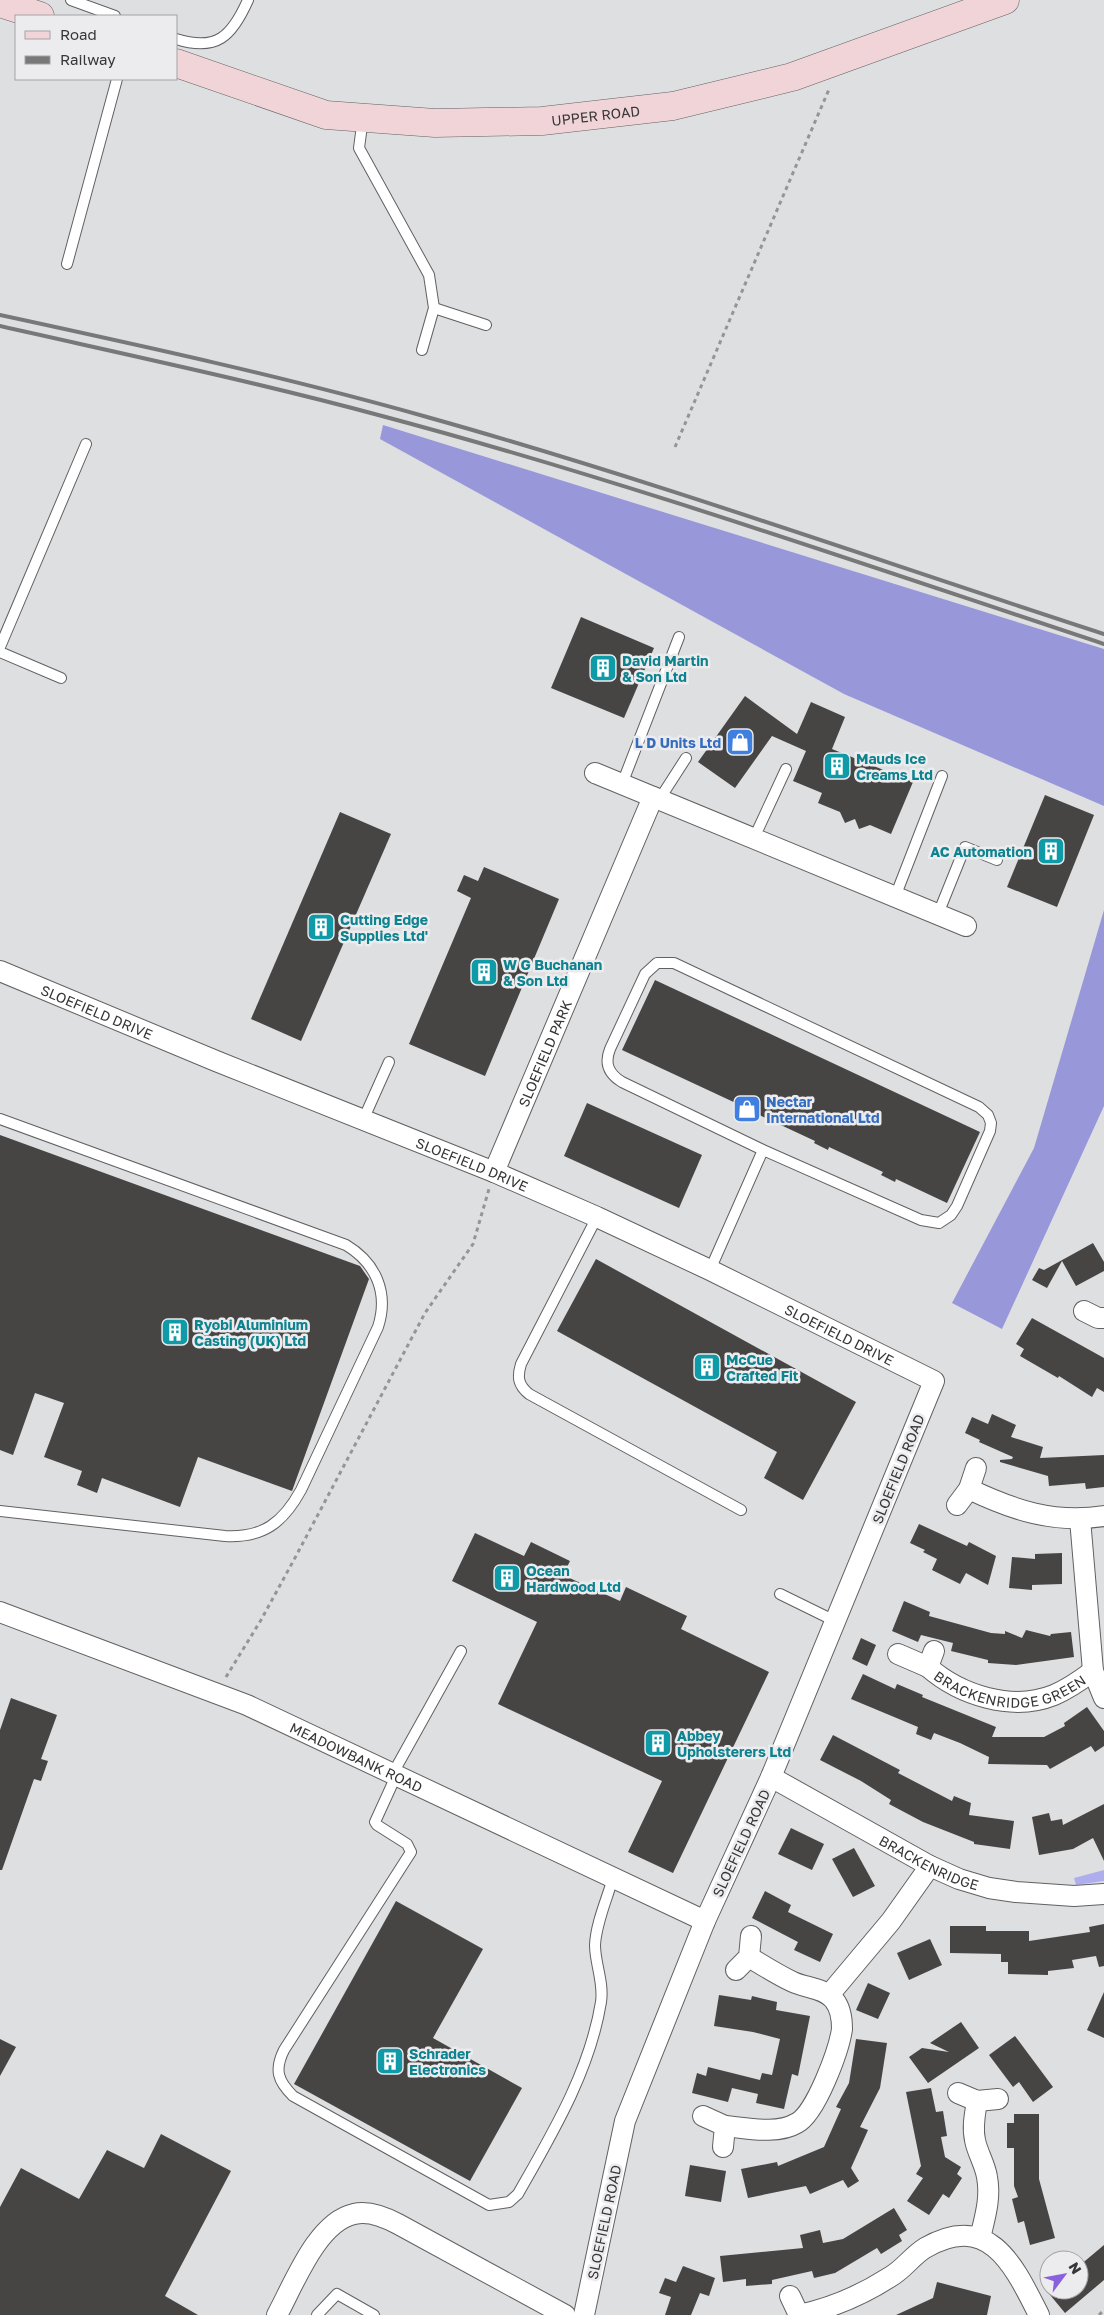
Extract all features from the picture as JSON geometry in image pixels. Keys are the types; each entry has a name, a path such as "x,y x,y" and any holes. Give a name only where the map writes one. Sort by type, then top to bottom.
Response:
{"main road":[{"name":"UPPER ROAD","path":"178,65 326,115 435,123 542,121 673,106 792,77 1005,0"},
{"path":"0,2 41,14"}],"street":[{"path":"595,773 966,926"},
{"name":"SLOEFIELD PARK","path":"494,1172 656,798"},
{"name":"SLOEFIELD DRIVE","path":"0,970 216,1061 364,1118 597,1217 710,1270 934,1382"},
{"path":"1084,1311 1098,1318 1104,1318"},
{"name":"SLOEFIELD ROAD","path":"584,2315 625,2121 705,1921 771,1777 934,1382"},
{"path":"957,1505 969,1489 976,1468"},
{"path":"969,1489 1010,1507 1033,1514 1063,1519 1104,1516"},
{"name":"BRACKENRIDGE GREEN","path":"1080,1519 1093,1671 1104,1698"},
{"name":"MEADOWBANK ROAD","path":"0,1612 247,1705 705,1921"},
{"name":"BRACKENRIDGE GREEN","path":"898,1654 931,1659 943,1681 985,1697 1008,1701 1033,1700 1053,1695 1093,1671"},
{"name":"BRACKENRIDGE","path":"771,1777 930,1866 959,1878 990,1888 1042,1895 1091,1896 1104,1894"},
{"path":"829,1995 891,1922 930,1866"},
{"path":"703,2116 725,2126 781,2128 796,2124 809,2113 819,2096 840,2036 842,2027 839,2009 829,1995 743,1963 751,1936"},
{"path":"958,2093 977,2101 998,2099"},
{"path":"977,2101 973,2124 975,2141 983,2163 989,2201 980,2238"},
{"path":"723,2147 725,2126"},
{"path":"277,2315 313,2248 326,2230 345,2217 355,2213 378,2215 398,2224 565,2315"},
{"path":"790,2296 799,2315 837,2305 892,2277 924,2249 936,2242 963,2236 980,2238 1007,2257 1039,2315"}],"lane":[{"path":"71,0 111,15"},
{"path":"178,40 197,45 223,38 231,31 240,18 248,0"},
{"path":"67,264 117,80"},
{"path":"363,117 359,148 429,275 434,308 422,350"},
{"path":"434,308 486,324"},
{"path":"0,647 86,444"},
{"path":"622,784 679,638"},
{"path":"0,652 61,678"},
{"path":"656,798 686,758"},
{"path":"754,838 786,769"},
{"path":"895,896 942,776"},
{"path":"938,914 965,847 997,860"},
{"path":"657,963 674,964 979,1107 988,1116 991,1123 988,1138 955,1210 943,1221 935,1224 921,1220 763,1150 622,1082 609,1070 607,1060 610,1049 645,974 657,963"},
{"path":"364,1118 390,1062"},
{"path":"0,1119 346,1244 372,1267 381,1288 383,1302 378,1327 301,1490 288,1511 264,1531 242,1536 225,1536 0,1511"},
{"path":"710,1270 763,1150"},
{"path":"597,1217 521,1364 518,1375 522,1388 741,1510"},
{"path":"780,1594 835,1621"},
{"path":"461,1651 394,1775 375,1822 378,1826 408,1845 410,1852 284,2050 277,2069 279,2079 293,2096 489,2205 509,2202 518,2194 565,2108 584,2061 599,2015 602,1993 596,1953 597,1932 613,1878"},
{"path":"317,2315 337,2294 374,2315"}],"path":[{"path":"675,447 842,59"},
{"path":"218,1694 296,1556 425,1313 472,1244 494,1172"},
{"path":"1099,2315 1104,2310"}],"shaded area":[{"path":"383,425 1104,649 1104,806 844,694 380,439"},
{"path":"1104,910 1104,1106 1002,1329 952,1303 1034,1148"},
{"path":"1104,1870 1104,1881 1076,1885 1074,1878"}],"building":[{"name":"David Martin & Son Ltd","path":"581,617 654,648 624,718 551,688"},
{"name":"Mauds Ice Creams Ltd","path":"745,696 797,734 811,702 845,717 832,749 913,782 891,834 870,825 859,829 855,819 845,823 840,812 818,803 822,793 793,781 806,751 772,736 735,788 698,762"},
{"name":"AC Automation","path":"1045,795 1094,815 1057,907 1007,887"},
{"name":"Cutting Edge Supplies Ltd'","path":"340,812 391,834 301,1041 251,1019"},
{"name":"W G Buchanan & Son Ltd","path":"484,867 559,899 485,1076 409,1044 471,898 457,891 464,875 478,881"},
{"path":"655,980 980,1132 947,1203 896,1179 895,1182 881,1175 883,1172 829,1147 828,1150 814,1143 815,1141 753,1112 752,1114 739,1108 740,1105 622,1050"},
{"path":"587,1103 702,1155 679,1208 564,1156"},
{"name":"Ryobi Aluminium Casting (UK) Ltd","path":"0,1135 360,1266 369,1279 292,1491 198,1457 180,1507 102,1478 97,1493 77,1485 82,1471 44,1457 64,1403 35,1393 13,1455 0,1450"},
{"path":"1093,1243 1104,1262 1104,1271 1076,1286 1062,1261 1047,1288 1032,1280 1039,1268 1044,1270"},
{"name":"McCue Crafted Fit","path":"596,1259 856,1402 803,1500 764,1478 777,1452 557,1331"},
{"path":"1032,1318 1104,1358 1104,1392 1097,1388 1092,1397 1059,1376 1058,1378 1020,1356 1024,1349 1016,1344"},
{"path":"992,1414 1016,1425 1011,1437 1043,1447 1040,1458 1104,1455 1104,1487 1086,1489 1085,1483 1049,1486 1048,1476 1000,1462 1000,1460 1012,1459 1013,1457 979,1442 980,1440 965,1433 972,1417 988,1424"},
{"path":"919,1524 967,1546 969,1542 996,1556 988,1585 966,1573 960,1584 932,1570 937,1559 923,1552 925,1550 910,1543"},
{"name":"Abbey Upholsterers Ltd","path":"475,1533 524,1556 531,1542 570,1561 563,1575 620,1601 626,1587 687,1616 681,1629 769,1672 673,1873 628,1852 662,1781 498,1704 537,1622 452,1581"},
{"path":"1062,1553 1062,1584 1032,1585 1032,1590 1009,1588 1012,1557 1035,1559 1035,1554"},
{"path":"904,1601 930,1612 929,1616 991,1633 1005,1634 1005,1631 1022,1638 1026,1630 1050,1636 1051,1634 1071,1632 1074,1657 1016,1665 988,1663 988,1660 951,1651 953,1643 921,1635 918,1642 892,1631"},
{"path":"861,1638 876,1645 867,1666 852,1659"},
{"path":"863,1674 895,1689 897,1684 923,1695 922,1697 996,1727 992,1737 1044,1737 1065,1726 1064,1723 1087,1707 1104,1731 1104,1746 1095,1752 1091,1746 1050,1769 1047,1765 988,1764 989,1757 960,1743 934,1733 931,1740 916,1734 918,1727 851,1699"},
{"path":"11,1698 57,1715 41,1759 48,1761 41,1781 34,1779 2,1870 0,1870 0,1730"},
{"path":"833,1735 900,1770 898,1773 952,1801 954,1796 971,1803 969,1815 1014,1821 1010,1849 974,1844 974,1842 923,1822 889,1804 891,1800 861,1781 820,1760"},
{"path":"1104,1804 1104,1861 1093,1838 1073,1849 1039,1855 1032,1817 1049,1813 1051,1821 1062,1819 1063,1825"},
{"path":"791,1828 824,1844 812,1870 778,1854"},
{"path":"854,1848 875,1886 853,1897 832,1859"},
{"path":"765,1891 791,1905 788,1912 833,1934 820,1962 794,1950 798,1942 752,1918"},
{"name":"Schrader Electronics","path":"396,1901 483,1949 433,2038 522,2088 470,2181 294,2084"},
{"path":"1104,1924 1104,1966 1099,1967 1096,1956 1072,1960 1074,1968 1048,1971 1048,1975 1008,1974 1008,1962 1001,1962 1001,1954 950,1953 950,1926 986,1926 986,1931 1029,1931 1029,1941 1090,1932 1089,1927"},
{"path":"930,1939 942,1965 909,1980 897,1953"},
{"path":"868,1983 890,1993 878,2019 856,2010"},
{"path":"1104,1992 1104,2038 1087,2030"},
{"path":"719,1995 751,2000 752,1996 777,2002 776,2010 810,2016 798,2076 792,2074 784,2109 756,2103 758,2094 732,2088 728,2102 692,2093 697,2073 706,2076 708,2067 760,2080 762,2073 772,2075 780,2039 753,2032 714,2026"},
{"path":"961,2022 979,2048 928,2083 909,2057 922,2048 949,2052 930,2043"},
{"path":"1015,2036 1053,2087 1033,2102 1019,2082 1013,2087 989,2055"},
{"path":"0,2039 16,2047 0,2076"},
{"path":"856,2039 887,2043 880,2088 860,2127 868,2130 851,2168 859,2181 848,2188 843,2180 810,2194 806,2186 748,2198 741,2169 777,2162 778,2166 824,2147 841,2109 836,2107 849,2083"},
{"path":"931,2088 936,2112 943,2111 947,2136 941,2137 945,2157 961,2167 957,2174 962,2178 949,2198 943,2194 929,2215 907,2201 923,2178 916,2174 921,2166 906,2092"},
{"path":"1014,2114 1039,2114 1039,2179 1055,2238 1030,2245 1024,2221 1018,2223 1012,2199 1018,2197 1014,2186 1014,2148 1007,2148 1007,2123 1014,2123"},
{"path":"161,2134 231,2171 165,2296 198,2315 0,2315 0,2207 21,2168 79,2199 107,2150 144,2168"},
{"path":"690,2165 726,2171 721,2202 685,2196"},
{"path":"894,2208 907,2230 899,2235 902,2241 881,2254 877,2248 835,2273 814,2278 812,2271 772,2280 772,2284 746,2286 746,2279 723,2282 720,2256 803,2248 800,2235 820,2230 823,2243 843,2239"},
{"path":"1104,2245 1104,2280 1089,2293 1089,2258"},
{"path":"683,2266 715,2278 709,2296 700,2293 691,2315 665,2315 671,2297 659,2293 665,2278 676,2282"},
{"path":"937,2282 991,2296 987,2315 896,2315 933,2298"},
{"path":"1054,2300 1080,2300 1065,2313"}],"railway":[{"path":"0,315 268,375 427,417 682,495 1104,634"},
{"path":"0,326 287,392 473,441 655,496 1104,644"}],"place":[{"name":"David Martin & Son Ltd","path":"603,668"},
{"name":"L D Units Ltd","path":"740,742"},
{"name":"Mauds Ice Creams Ltd","path":"837,766"},
{"name":"AC Automation","path":"1051,851"},
{"name":"Cutting Edge Supplies Ltd'","path":"321,927"},
{"name":"W G Buchanan & Son Ltd","path":"484,972"},
{"name":"Nectar International Ltd","path":"747,1109"},
{"name":"Ryobi Aluminium Casting (UK) Ltd","path":"175,1332"},
{"name":"McCue Crafted Fit","path":"707,1367"},
{"name":"Ocean Hardwood Ltd","path":"507,1578"},
{"name":"Abbey Upholsterers Ltd","path":"658,1743"},
{"name":"Schrader Electronics","path":"390,2061"}]}
